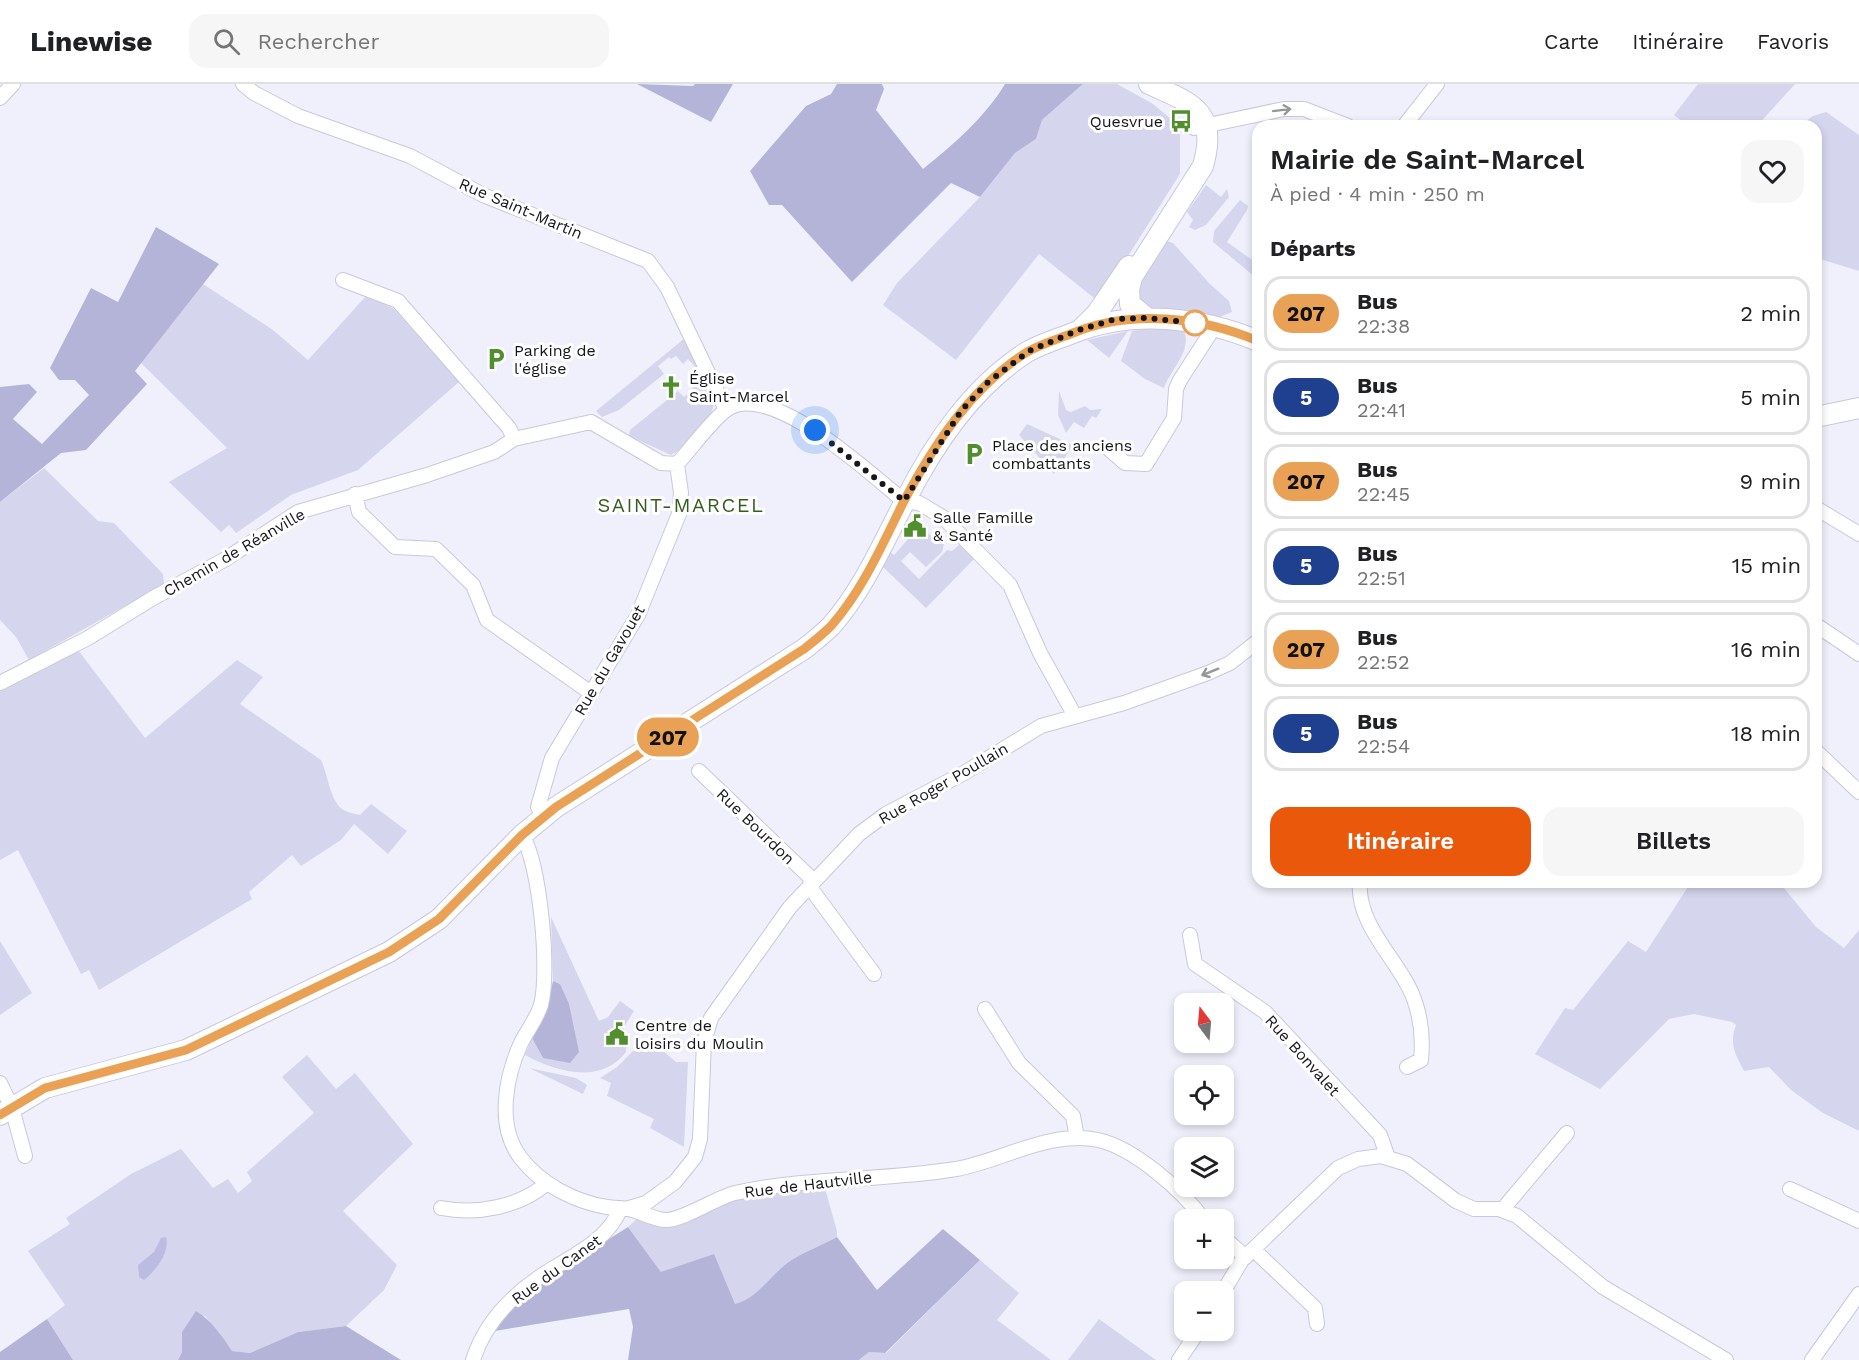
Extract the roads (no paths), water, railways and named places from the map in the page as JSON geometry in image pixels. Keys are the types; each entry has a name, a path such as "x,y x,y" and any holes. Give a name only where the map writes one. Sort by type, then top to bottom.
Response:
{"street":[{"path":"0,98 13,84"},
{"name":"Rue Saint-Martin","path":"243,84 254,93 298,116 410,156 483,195 648,261 667,287 726,410"},
{"path":"1147,318 1130,304 1129,290 1132,277 1203,166 1208,150 1199,126 1176,96 1149,84"},
{"path":"1408,120 1432,86"},
{"path":"1199,126 1294,109 1320,113 1335,120"},
{"path":"1079,330 1112,293 1192,166 1197,149 1199,126"},
{"path":"343,280 398,301 509,428 514,439"},
{"path":"1112,293 1111,304 1116,319"},
{"path":"6,1111 45,1088 186,1050 389,952 439,919 522,835 544,818 804,649 831,626 867,574 904,501 961,411 987,383 1029,351 1079,330 1116,319 1147,318 1215,326 1252,339"},
{"path":"1110,450 1125,463 1146,464 1174,418 1176,389 1180,380 1215,326"},
{"path":"677,464 726,410 742,403 757,403 815,430 904,501 919,502 944,518 1010,585 1040,653 1075,716"},
{"path":"1822,416 1859,408"},
{"name":"Chemin de Réanville","path":"0,683 88,638 153,598 224,560 298,512 471,460 494,452 514,439 591,422 661,463 677,464"},
{"name":"Rue du Gavouet","path":"544,818 538,807 552,758 638,615 679,514 681,493 677,464"},
{"path":"355,494 359,512 395,547 436,549 473,585 487,620 591,693"},
{"path":"1822,512 1859,534"},
{"path":"1822,629 1859,654"},
{"name":"Rue Roger Poullain","path":"624,1209 646,1203 675,1182 695,1157 700,1139 704,1042 711,1018 790,907 859,834 886,814 964,773 1041,726 1124,703 1208,673 1230,663 1252,646"},
{"path":"1822,757 1859,792"},
{"name":"Rue Bourdon","path":"699,771 812,884 874,974"},
{"name":"Rue de Hautville","path":"522,835 529,846 535,868 544,959 544,987 540,1006 514,1061 507,1085 506,1110 509,1132 518,1154 534,1174 548,1183 574,1197 667,1220 733,1193 957,1168 1017,1150 1077,1138 1121,1146 1165,1181 1193,1209"},
{"path":"1361,888 1366,918 1414,999 1423,1042 1421,1060 1407,1067"},
{"name":"Rue Bonvalet","path":"1190,935 1196,964 1265,1012 1380,1135 1388,1158"},
{"path":"985,1009 1019,1063 1072,1116 1077,1138"},
{"path":"0,1083 6,1111 25,1156"},
{"path":"1502,1210 1567,1133"},
{"path":"1231,1281 1250,1254 1338,1168 1358,1159 1381,1156 1407,1164 1474,1209 1502,1210 1517,1216 1603,1287 1726,1360"},
{"path":"441,1208 460,1211 513,1203 533,1196 548,1183"},
{"path":"1790,1189 1859,1221"},
{"name":"Rue du Canet","path":"473,1360 478,1343 494,1316 536,1279 596,1242 614,1224 624,1209"},
{"path":"1234,1244 1250,1254 1316,1308 1317,1324"},
{"path":"1812,1360 1859,1294"},
{"path":"1179,1360 1191,1341"}],"place":[{"name":"Quesvrue","path":"1181,121"},
{"name":"Parking de l'église","path":"496,359"},
{"name":"Église Saint-Marcel","path":"671,387"},
{"name":"Place des anciens combattants","path":"974,454"},
{"name":"Salle Famille & Santé","path":"915,526"},
{"name":"Centre de loisirs du Moulin","path":"617,1034"}],"district":[{"name":"SAINT-MARCEL","path":"681,505"}]}
